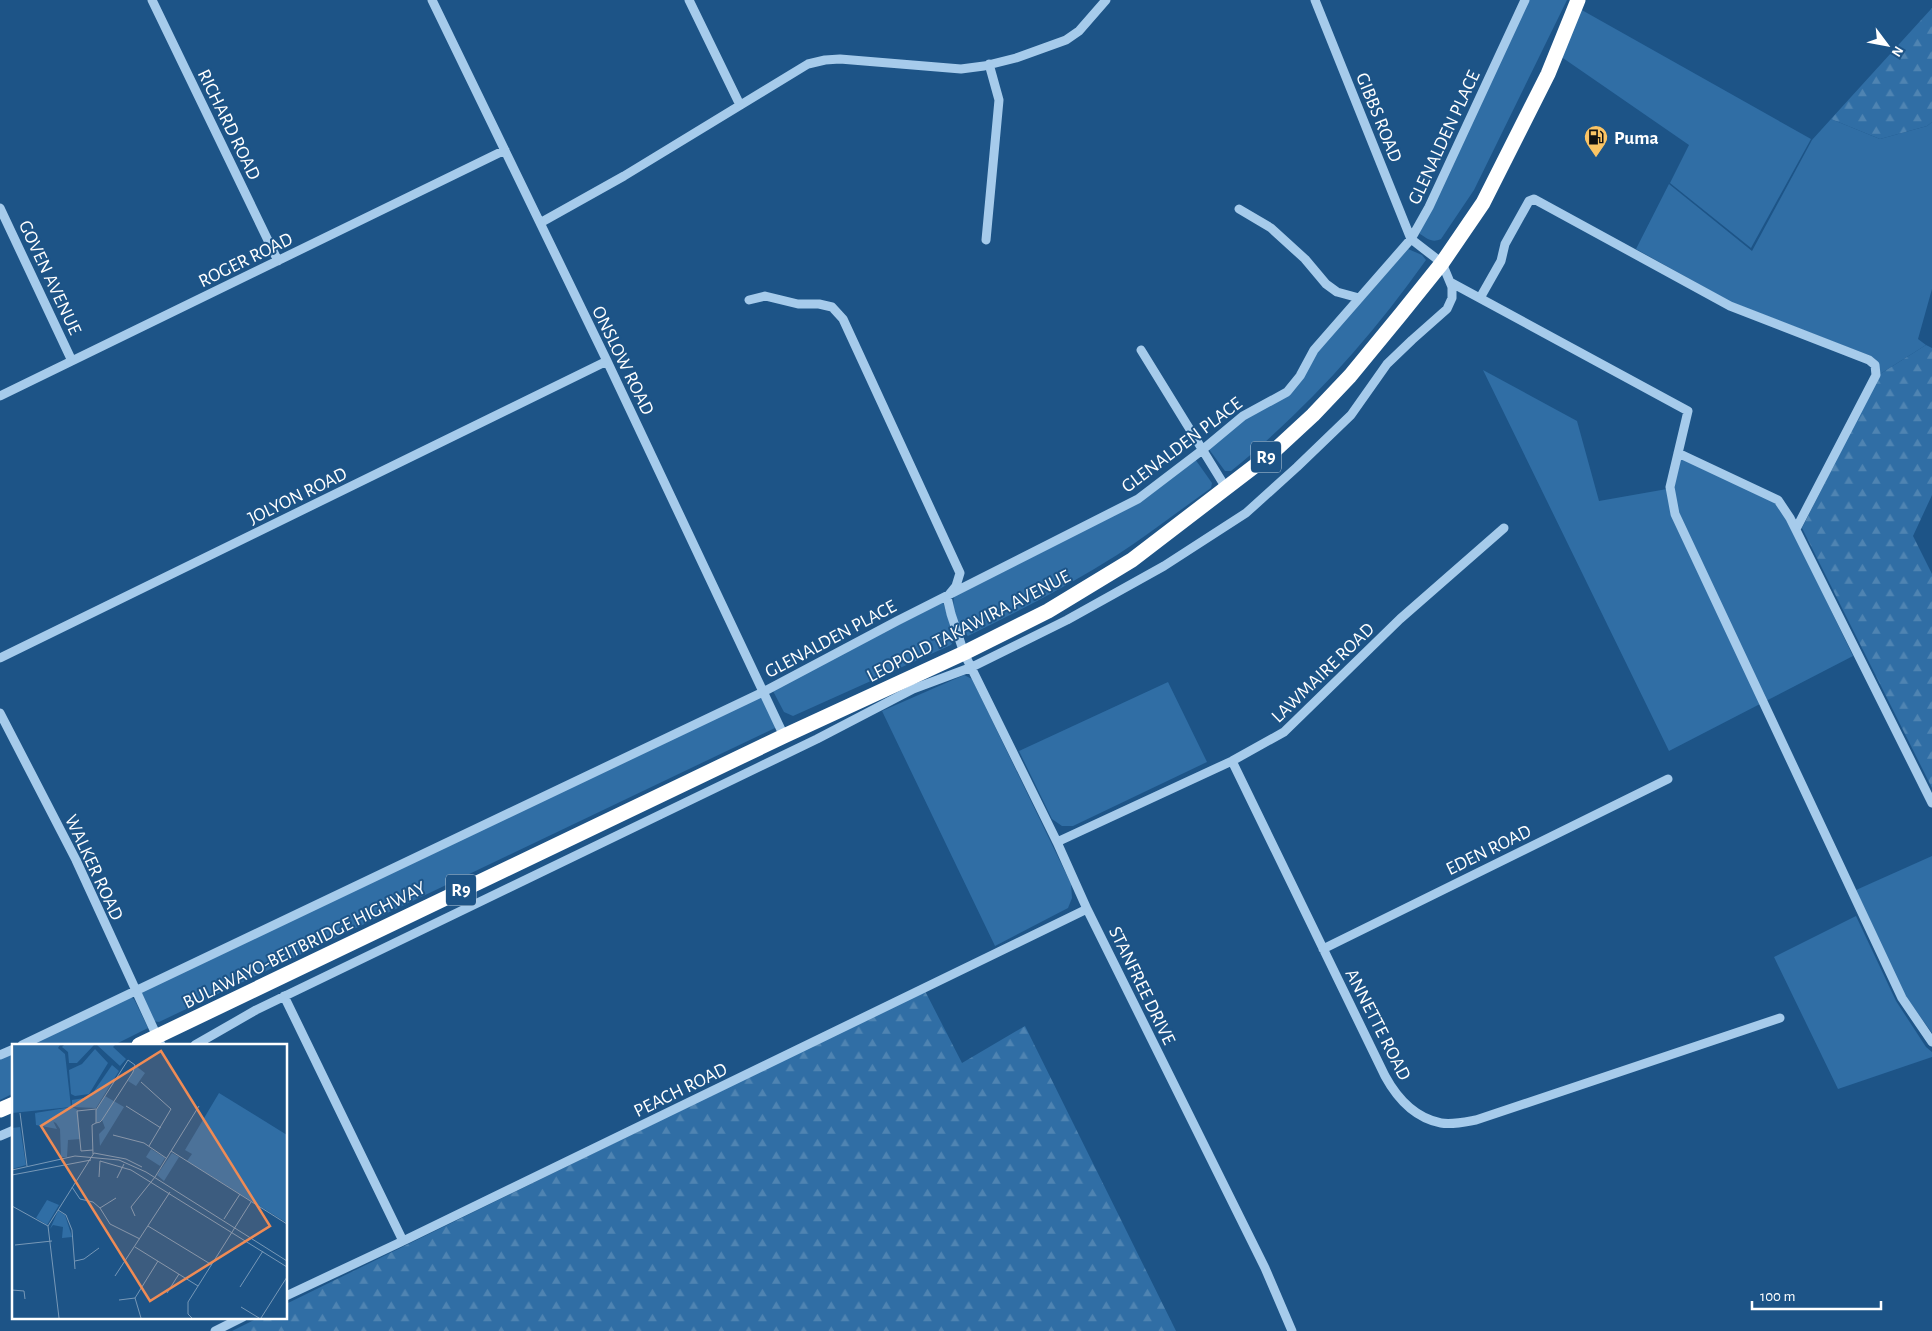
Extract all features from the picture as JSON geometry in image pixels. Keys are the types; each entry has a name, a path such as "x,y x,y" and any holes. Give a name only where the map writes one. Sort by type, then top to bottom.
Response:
{"highway":[{"name":"LEOPOLD TAKAWIRA AVENUE","path":"784,736 964,653 1048,611 1132,560 1273,452 1325,402 1356,368 1442,263 1483,203 1524,125 1548,74 1578,0"},
{"name":"BULAWAYO-BEITBRIDGE HIGHWAY","path":"144,1044 159,1041 784,736"},
{"path":"0,1110 12,1105"}],"street":[{"name":"RICHARD ROAD","path":"152,0 278,261"},
{"name":"ONSLOW ROAD","path":"432,0 607,361 784,736"},
{"path":"689,0 740,105"},
{"path":"540,223 624,176 808,64 840,59 962,69 989,64 1016,58 1066,40 1079,31 1106,0"},
{"name":"GIBBS ROAD","path":"1314,0 1411,239"},
{"name":"GLENALDEN PLACE","path":"24,1044 763,692 1138,500 1243,416 1287,392 1300,376 1314,350 1411,239 1429,207 1525,0"},
{"path":"986,240 999,100 989,64"},
{"name":"ROGER ROAD","path":"0,396 504,150"},
{"path":"1480,298 1501,261 1505,244 1529,201 1534,199 1730,306 1869,360 1875,365 1876,375 1796,529"},
{"name":"GOVEN AVENUE","path":"0,208 72,360"},
{"path":"1239,209 1271,228 1305,259 1326,284 1336,292 1359,298"},
{"path":"197,1044 284,996 817,739 913,690 972,668 1067,620 1164,566 1246,513 1350,415 1370,390 1387,364 1447,310 1453,294 1442,263 1411,239"},
{"path":"1450,282 1688,411 1670,487 1675,514 1902,998 1932,1042"},
{"path":"749,300 765,296 798,304 819,304 832,307 843,319 960,573 956,586 947,597"},
{"path":"1141,350 1201,451 1226,488"},
{"name":"JOLYON ROAD","path":"0,658 607,361"},
{"path":"1678,453 1778,500 1796,529 1932,803"},
{"name":"LAWMAIRE ROAD","path":"1057,842 1232,761 1271,740 1295,723 1356,661 1504,528"},
{"name":"STANFREE DRIVE","path":"947,597 950,614 964,653 1057,842 1087,908 1266,1268 1292,1331"},
{"path":"840,710 846,724"},
{"name":"WALKER ROAD","path":"0,713 76,860 159,1041"},
{"path":"811,723 817,739"},
{"name":"ANNETTE ROAD","path":"1232,761 1394,1091 1407,1106 1421,1115 1441,1123 1460,1123 1476,1120 1780,1018"},
{"name":"EDEN ROAD","path":"1323,949 1668,779"},
{"path":"649,819 655,798"},
{"name":"PEACH ROAD","path":"288,1295 1087,908"},
{"path":"284,996 403,1241"},
{"path":"0,1055 12,1050"},
{"path":"0,1136 12,1131"},
{"path":"215,1331 241,1318"}],"green space":[{"path":"1527,0 1567,0 1474,190 1441,239 1430,240 1420,234 1419,229"},
{"path":"1932,8 1932,122 1927,126 1880,139 1831,119"},
{"path":"1580,9 1811,139 1751,248 1670,183 1689,145 1560,56"},
{"path":"1831,119 1880,139 1927,126 1932,122 1932,289 1918,339 1926,345 1880,374 1878,362 1871,356 1731,302 1636,249 1669,184 1752,251 1812,140"},
{"path":"1408,249 1422,255 1426,260 1382,318 1311,398 1259,448 1231,471 1225,471 1208,448 1246,417 1274,401"},
{"path":"1926,345 1932,348 1932,495 1913,536 1932,574 1932,788 1802,528 1880,374"},
{"path":"1483,370 1577,421 1599,501 1667,489 1760,704 1669,751"},
{"path":"1681,458 1776,503 1788,521 1853,656 1766,701 1678,513 1674,487"},
{"path":"1195,459 1212,483 1211,488 1153,530 1081,577 1006,617 968,636 960,628 954,613 954,596 1138,503"},
{"path":"943,602 955,638 951,645 793,716 784,712 773,691 790,680"},
{"path":"964,675 972,679 1071,884 1072,898 1068,908 995,946 882,711"},
{"path":"1168,682 1207,762 1073,826 1062,826 1052,819 1019,751"},
{"path":"762,695 777,727 159,1022 152,1021 138,992"},
{"path":"1932,856 1932,1033 1904,994 1856,890"},
{"path":"1856,916 1896,1001 1926,1047 1932,1052 1932,1057 1838,1089 1774,957"},
{"path":"925,991 962,1063 1025,1026 1176,1331 232,1331 258,1318 288,1318 288,1303"},
{"path":"130,997 134,999 148,1028 116,1044 31,1044"},
{"path":"12,1053 12,1094 0,1100 0,1059"}],"place":[{"name":"Puma","path":"1596,158"}]}
